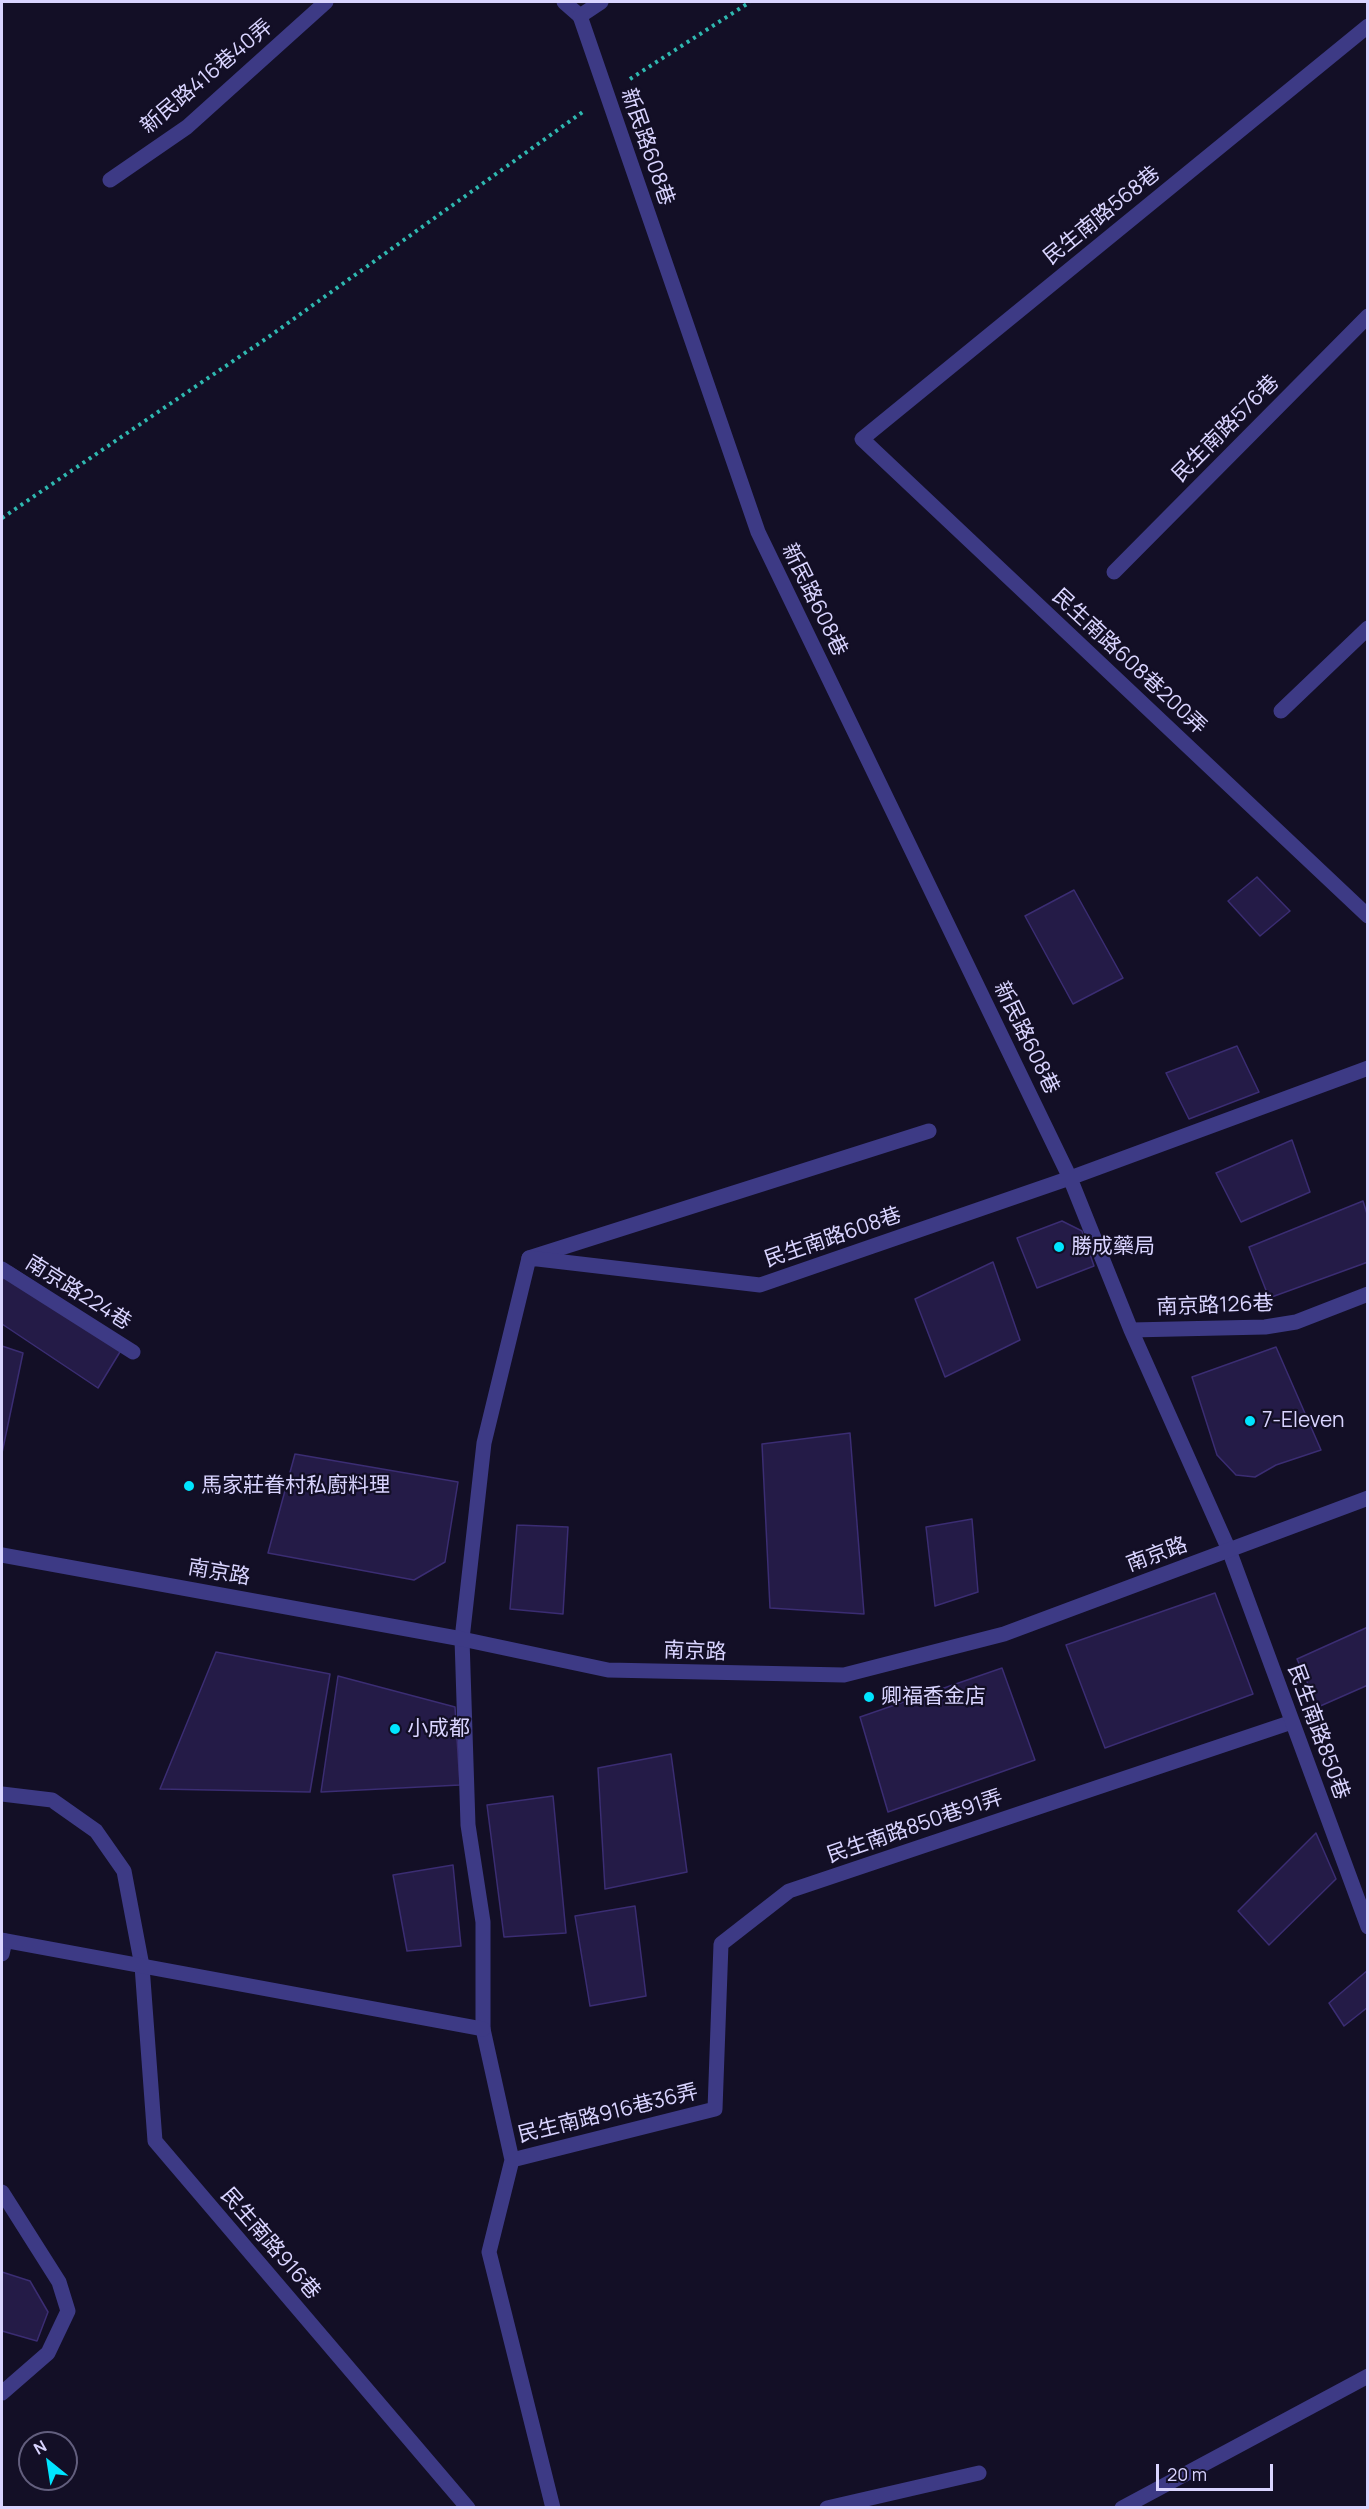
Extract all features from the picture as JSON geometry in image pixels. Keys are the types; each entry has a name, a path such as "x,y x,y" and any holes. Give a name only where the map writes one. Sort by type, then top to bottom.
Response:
{"street":[{"name":"新民路416巷40弄","path":"110,180 187,127 326,2"},
{"path":"564,2 580,16 601,2"},
{"name":"新民路608巷","path":"580,16 758,532 1070,1178"},
{"name":"民生南路568巷","path":"862,439 1368,26"},
{"name":"民生南路576巷","path":"1114,572 1368,316"},
{"name":"民生南路608巷200弄","path":"862,439 1368,916"},
{"path":"1281,711 1368,627"},
{"name":"民生南路608巷","path":"529,1258 760,1285 1070,1178 1368,1068"},
{"path":"553,2508 489,2252 512,2160 483,2029 483,1922 468,1825 462,1638 484,1443 529,1258 929,1131"},
{"name":"南京路126巷","path":"1070,1178 1131,1330 1229,1551"},
{"name":"南京路224巷","path":"2,1269 133,1352"},
{"name":"南京路126巷","path":"1131,1330 1265,1327 1296,1322 1368,1294"},
{"name":"南京路","path":"2,1555 462,1638 608,1670 844,1675 1004,1634 1368,1497"},
{"name":"民生南路850巷","path":"1229,1551 1368,1927"},
{"name":"民生南路850巷91弄","path":"715,2109 722,1944 789,1891 1292,1722"},
{"name":"民生南路916巷","path":"2,1794 52,1800 96,1831 124,1871 142,1966 155,2141 468,2508"},
{"path":"3,1945 142,1966 483,2029"},
{"name":"民生南路916巷36弄","path":"512,2160 715,2109"},
{"path":"2,2192 59,2282 68,2311 48,2353 2,2393"},
{"path":"1122,2508 1368,2376"},
{"path":"827,2508 980,2473"}],"path":[{"path":"2,518 267,338 607,95 750,2"}],"building":[{"path":"1257,877 1290,911 1260,936 1228,901"},
{"path":"1074,890 1123,978 1073,1004 1025,916"},
{"path":"1237,1046 1259,1092 1189,1119 1166,1073"},
{"path":"1292,1140 1310,1192 1241,1222 1216,1173"},
{"path":"1363,1201 1368,1217 1368,1262 1269,1298 1249,1247"},
{"path":"1062,1221 1082,1231 1094,1266 1037,1288 1017,1238"},
{"path":"993,1262 1020,1340 945,1377 915,1299"},
{"path":"11,1267 126,1342 98,1388 2,1324 2,1280"},
{"path":"2,1346 23,1353 2,1453"},
{"path":"1276,1347 1321,1450 1276,1465 1255,1477 1236,1475 1217,1455 1192,1377"},
{"path":"850,1433 864,1614 770,1608 762,1444"},
{"path":"295,1454 458,1482 445,1562 414,1580 268,1553"},
{"path":"972,1519 978,1592 935,1606 926,1527"},
{"path":"517,1525 568,1527 563,1614 510,1609"},
{"path":"1215,1593 1253,1694 1105,1748 1066,1645"},
{"path":"1368,1627 1368,1685 1318,1707 1297,1659"},
{"path":"216,1652 330,1674 310,1792 160,1789"},
{"path":"1002,1668 1035,1760 888,1812 860,1717"},
{"path":"338,1676 455,1707 460,1785 321,1792"},
{"path":"671,1754 687,1872 605,1889 598,1768"},
{"path":"553,1796 566,1933 504,1937 487,1805"},
{"path":"1316,1833 1336,1879 1269,1945 1238,1911"},
{"path":"453,1865 461,1946 407,1951 393,1875"},
{"path":"635,1906 646,1996 590,2006 575,1916"},
{"path":"1368,1970 1368,2007 1344,2026 1329,2003"},
{"path":"2,2272 30,2281 48,2312 37,2341 2,2331"}],"place":[{"name":"勝成藥局","path":"1059,1247"},
{"name":"7-Eleven","path":"1250,1421"},
{"name":"馬家莊眷村私廚料理","path":"189,1486"},
{"name":"卿福香金店","path":"869,1697"},
{"name":"小成都","path":"395,1729"}]}
